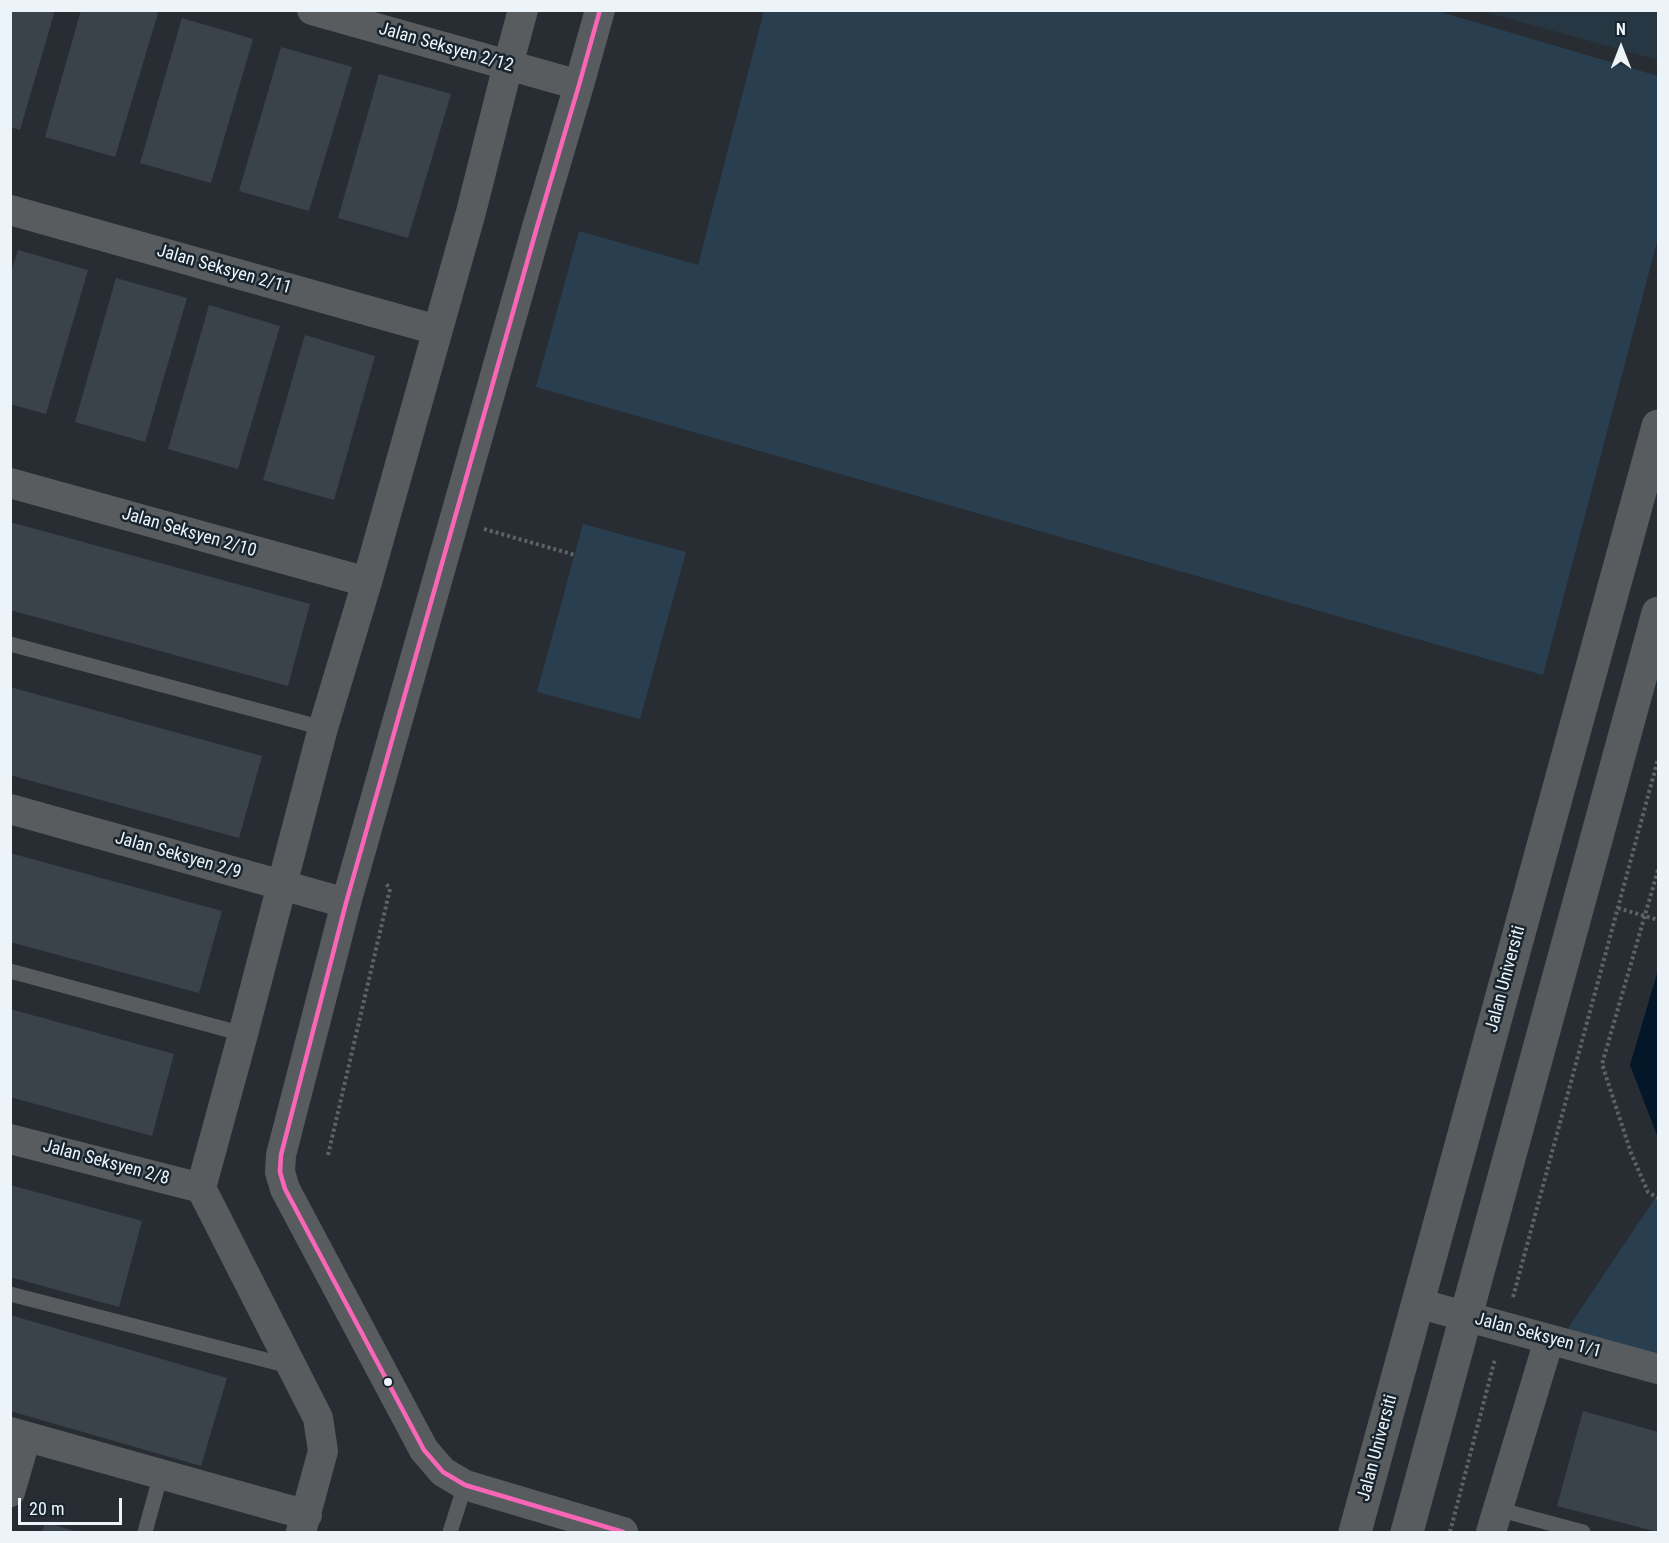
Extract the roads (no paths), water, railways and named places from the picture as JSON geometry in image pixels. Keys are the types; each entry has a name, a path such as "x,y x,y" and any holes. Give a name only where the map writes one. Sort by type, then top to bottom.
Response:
{"street":[{"name":"Jalan Seksyen 2/12","path":"312,10 579,85"},
{"path":"10,1492 18,1434 161,1474 304,1524 323,1451 318,1418 201,1188 323,728 367,582 471,212 523,10"},
{"path":"600,10 346,903 281,1155 280,1172 285,1189 424,1450 443,1472 465,1485 606,1530"},
{"name":"Jalan Seksyen 2/11","path":"10,210 437,330"},
{"name":"Jalan Universiti","path":"1355,1533 1659,426"},
{"name":"Jalan Seksyen 2/10","path":"10,483 367,582"},
{"path":"1407,1533 1659,613"},
{"name":"Jalan Seksyen 2/9","path":"10,809 346,903"},
{"name":"Jalan Seksyen 2/8","path":"10,1139 201,1188"},
{"name":"Jalan Seksyen 1/1","path":"1417,1303 1659,1369"},
{"path":"1494,1521 1549,1340"}],"lane":[{"path":"10,644 323,728"},
{"path":"10,971 243,1034"},
{"path":"10,1294 293,1367"},
{"path":"145,1533 161,1474"},
{"path":"450,1533 465,1485"},
{"path":"1494,1521 1583,1533"}]}
